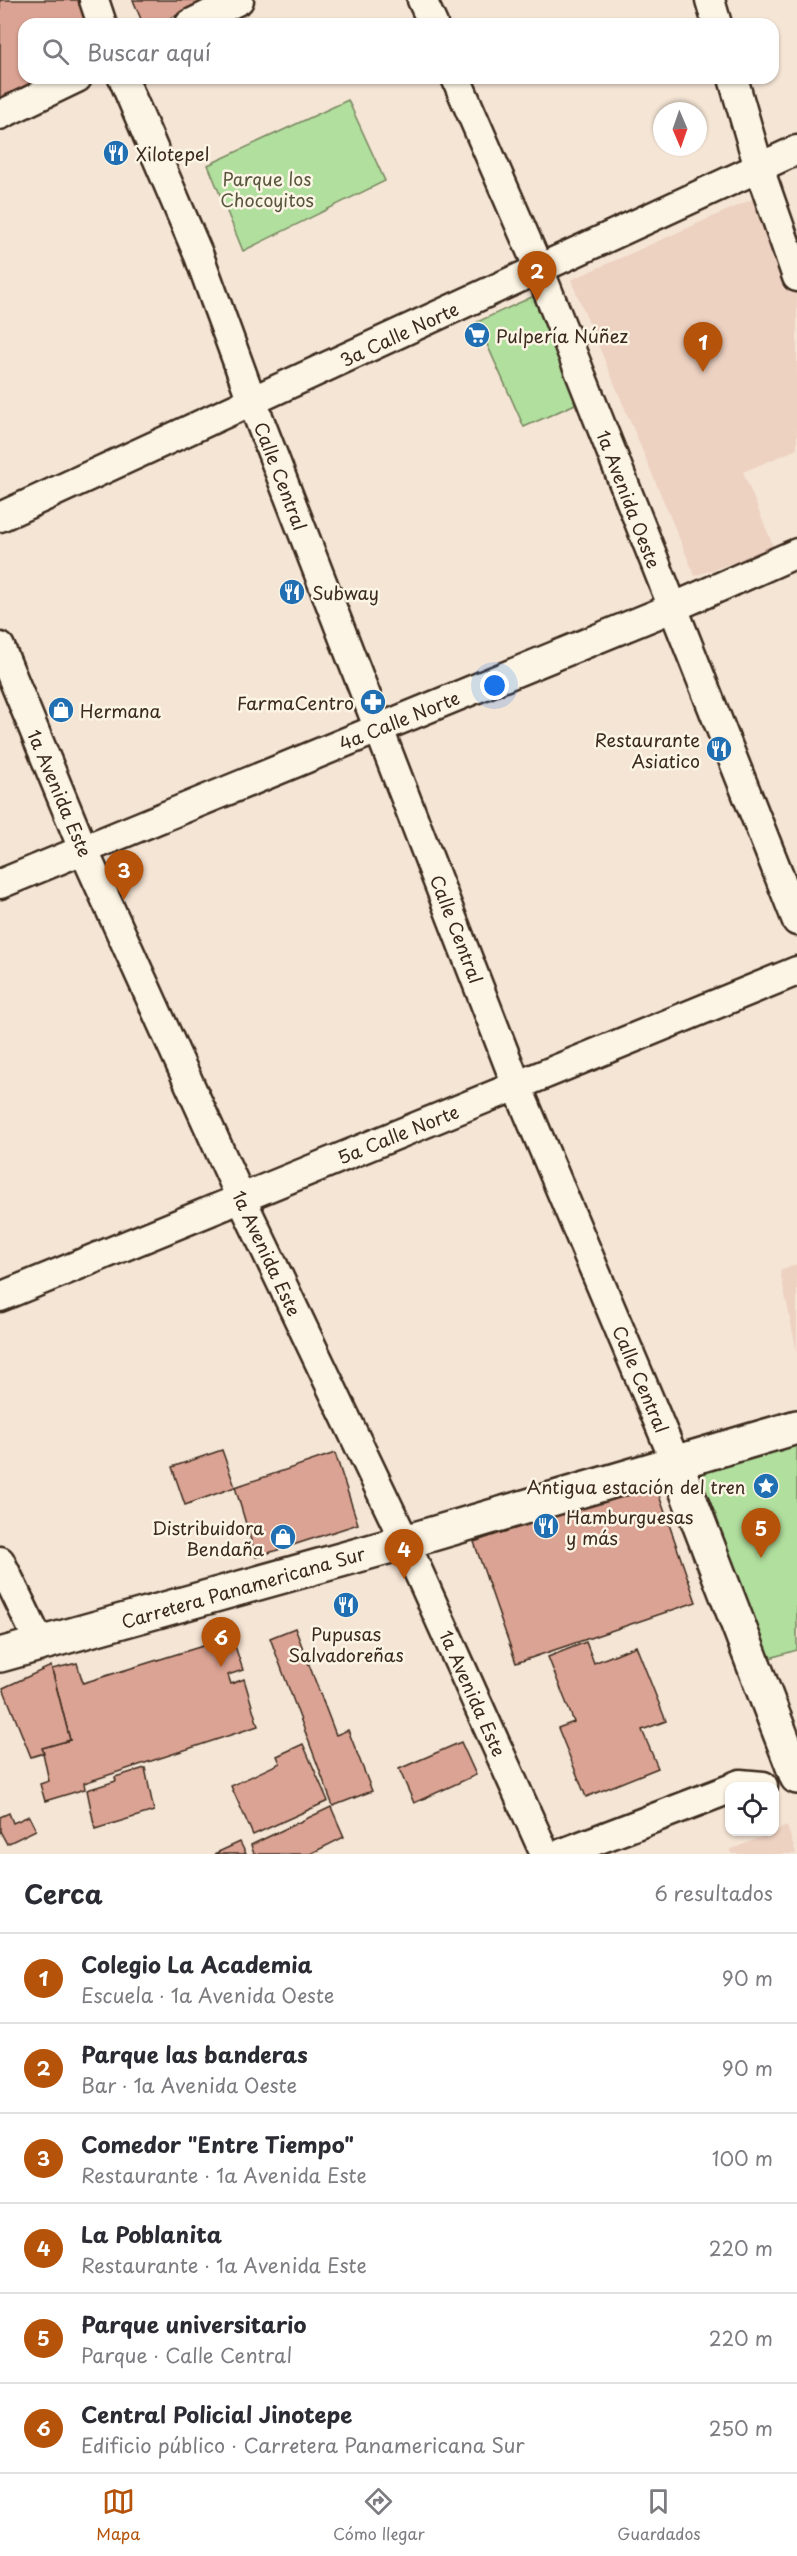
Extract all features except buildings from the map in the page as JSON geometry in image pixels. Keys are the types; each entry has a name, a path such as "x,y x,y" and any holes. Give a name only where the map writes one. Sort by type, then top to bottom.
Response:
{"main road":[{"name":"Carretera Panamericana Sur","path":"0,1655 405,1542 797,1426"},
{"name":"Calle Central","path":"675,1461 797,1777"}],"street":[{"path":"94,0 100,18"},
{"path":"202,18 239,0"},
{"path":"423,0 430,18"},
{"path":"710,0 715,18"},
{"path":"0,115 65,84"},
{"name":"Calle Central","path":"126,84 199,256 252,401 517,1086 675,1461"},
{"name":"1a Avenida Oeste","path":"459,84 539,269 797,921"},
{"path":"735,84 759,168 797,277"},
{"name":"3a Calle Norte","path":"0,517 797,150"},
{"name":"4a Calle Norte","path":"0,884 672,608 797,553"},
{"name":"1a Avenida Este","path":"0,647 83,849 241,1198 405,1542 545,1854"},
{"name":"5a Calle Norte","path":"0,1297 797,971"},
{"path":"0,1561 40,1644"},
{"path":"779,1788 797,1790"},
{"path":"560,1854 725,1791"}],"shaded area":[{"path":"764,194 797,295 797,449 743,472 774,548 695,576 571,280"},
{"path":"797,1264 797,1352 780,1271"},
{"path":"787,1826 796,1854 732,1854 730,1850 763,1836 779,1836 779,1829"}],"green space":[{"name":"Parque los Chocoyitos","path":"348,100 385,181 243,251 208,165"},
{"path":"534,296 582,401 524,427 477,322"},
{"path":"797,1439 797,1650 763,1660 692,1467"}],"place":[{"name":"Xilotepel","path":"116,153"},
{"name":"Parque las banderas","path":"537,301"},
{"name":"Pulpería Núñez","path":"477,335"},
{"name":"Colegio La Academia","path":"703,372"},
{"name":"Subway","path":"292,592"},
{"name":"FarmaCentro","path":"373,702"},
{"name":"Hermana","path":"61,710"},
{"name":"Restaurante Asiatico","path":"719,749"},
{"name":"Comedor \"Entre Tiempo\"","path":"124,900"},
{"name":"Antigua estación del tren","path":"766,1486"},
{"name":"Hamburguesas y más","path":"546,1526"},
{"name":"Distribuidora Bendaña","path":"283,1537"},
{"name":"Parque universitario","path":"761,1558"},
{"name":"La Poblanita","path":"404,1579"},
{"name":"Pupusas Salvadoreñas","path":"346,1605"},
{"name":"Central Policial Jinotepe","path":"221,1667"}]}
